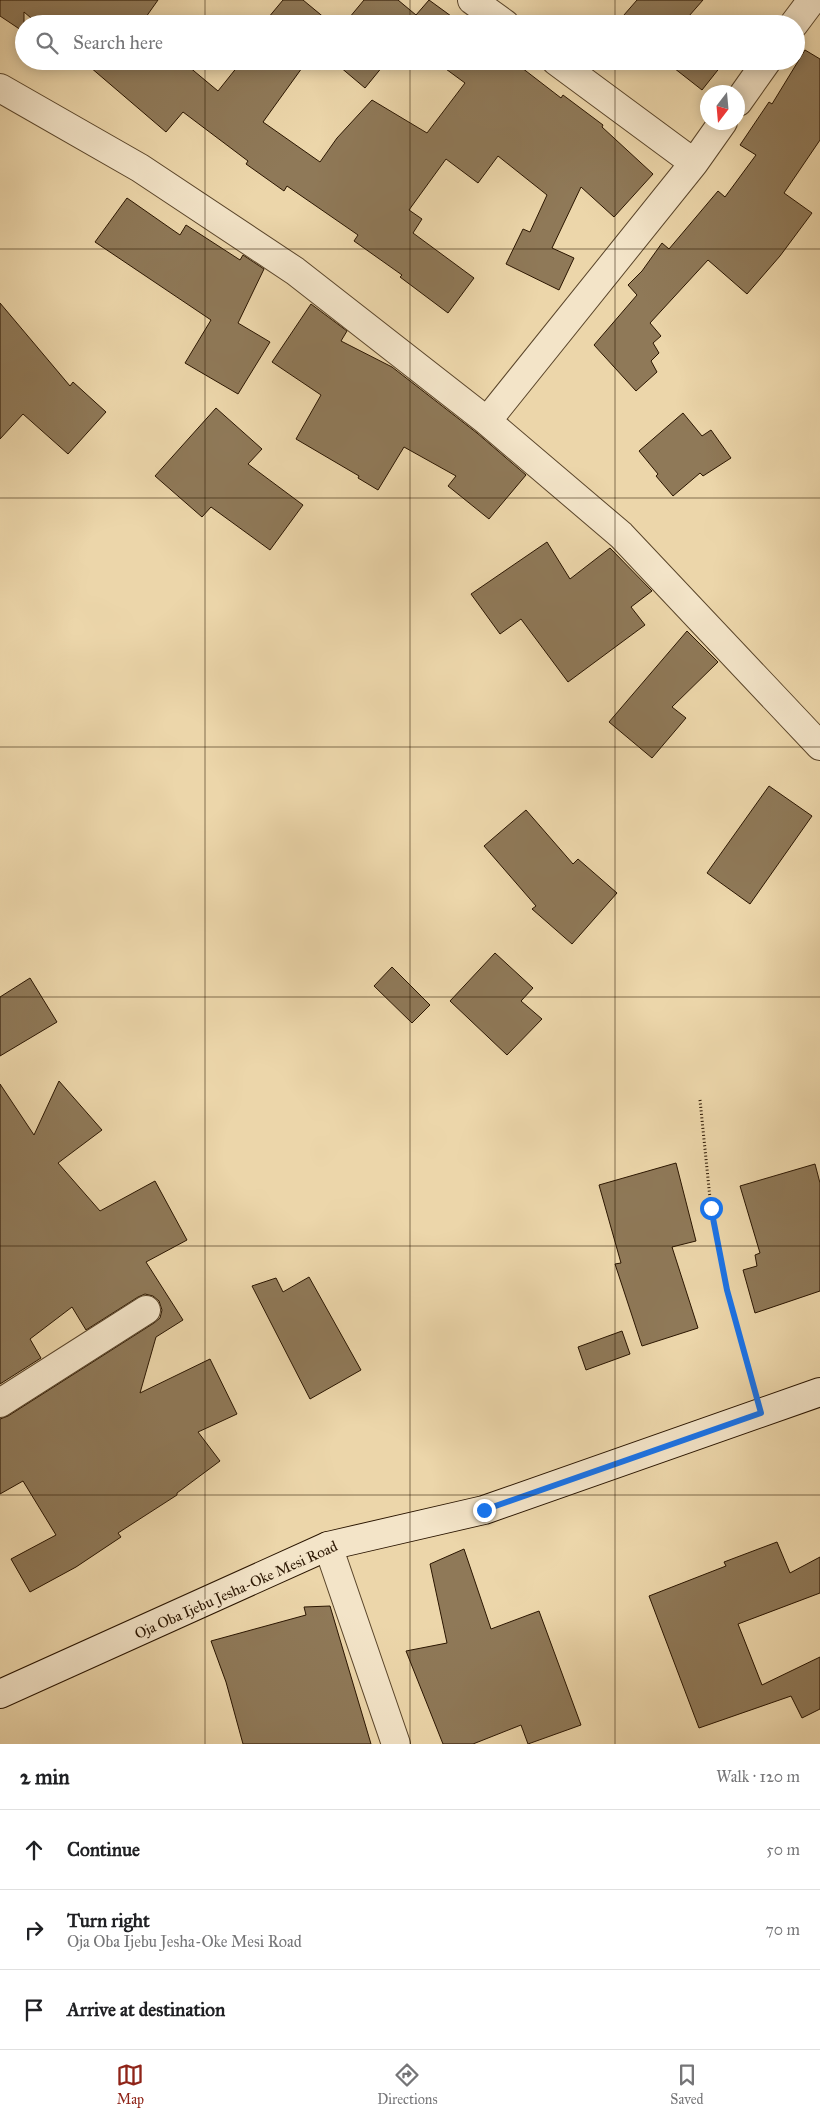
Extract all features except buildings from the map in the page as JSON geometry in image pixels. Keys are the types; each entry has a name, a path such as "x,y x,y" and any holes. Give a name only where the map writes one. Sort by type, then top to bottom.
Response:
{"street":[{"path":"472,0 493,15"},
{"path":"801,15 812,0"},
{"path":"568,70 694,162"},
{"path":"745,92 761,70"},
{"path":"0,88 140,168 295,271 487,421 621,535 820,746"},
{"path":"487,421 694,162 717,130"},
{"path":"0,1404 146,1310"},
{"name":"Oja Oba Ijebu Jesha-Oke Mesi Road","path":"0,1694 328,1546 484,1510 820,1392"},
{"path":"328,1546 396,1744"}],"path":[{"path":"700,1100 712,1217 727,1290 761,1413"}],"route":[{"path":"484,1510 761,1413 727,1290 711,1208"}]}
